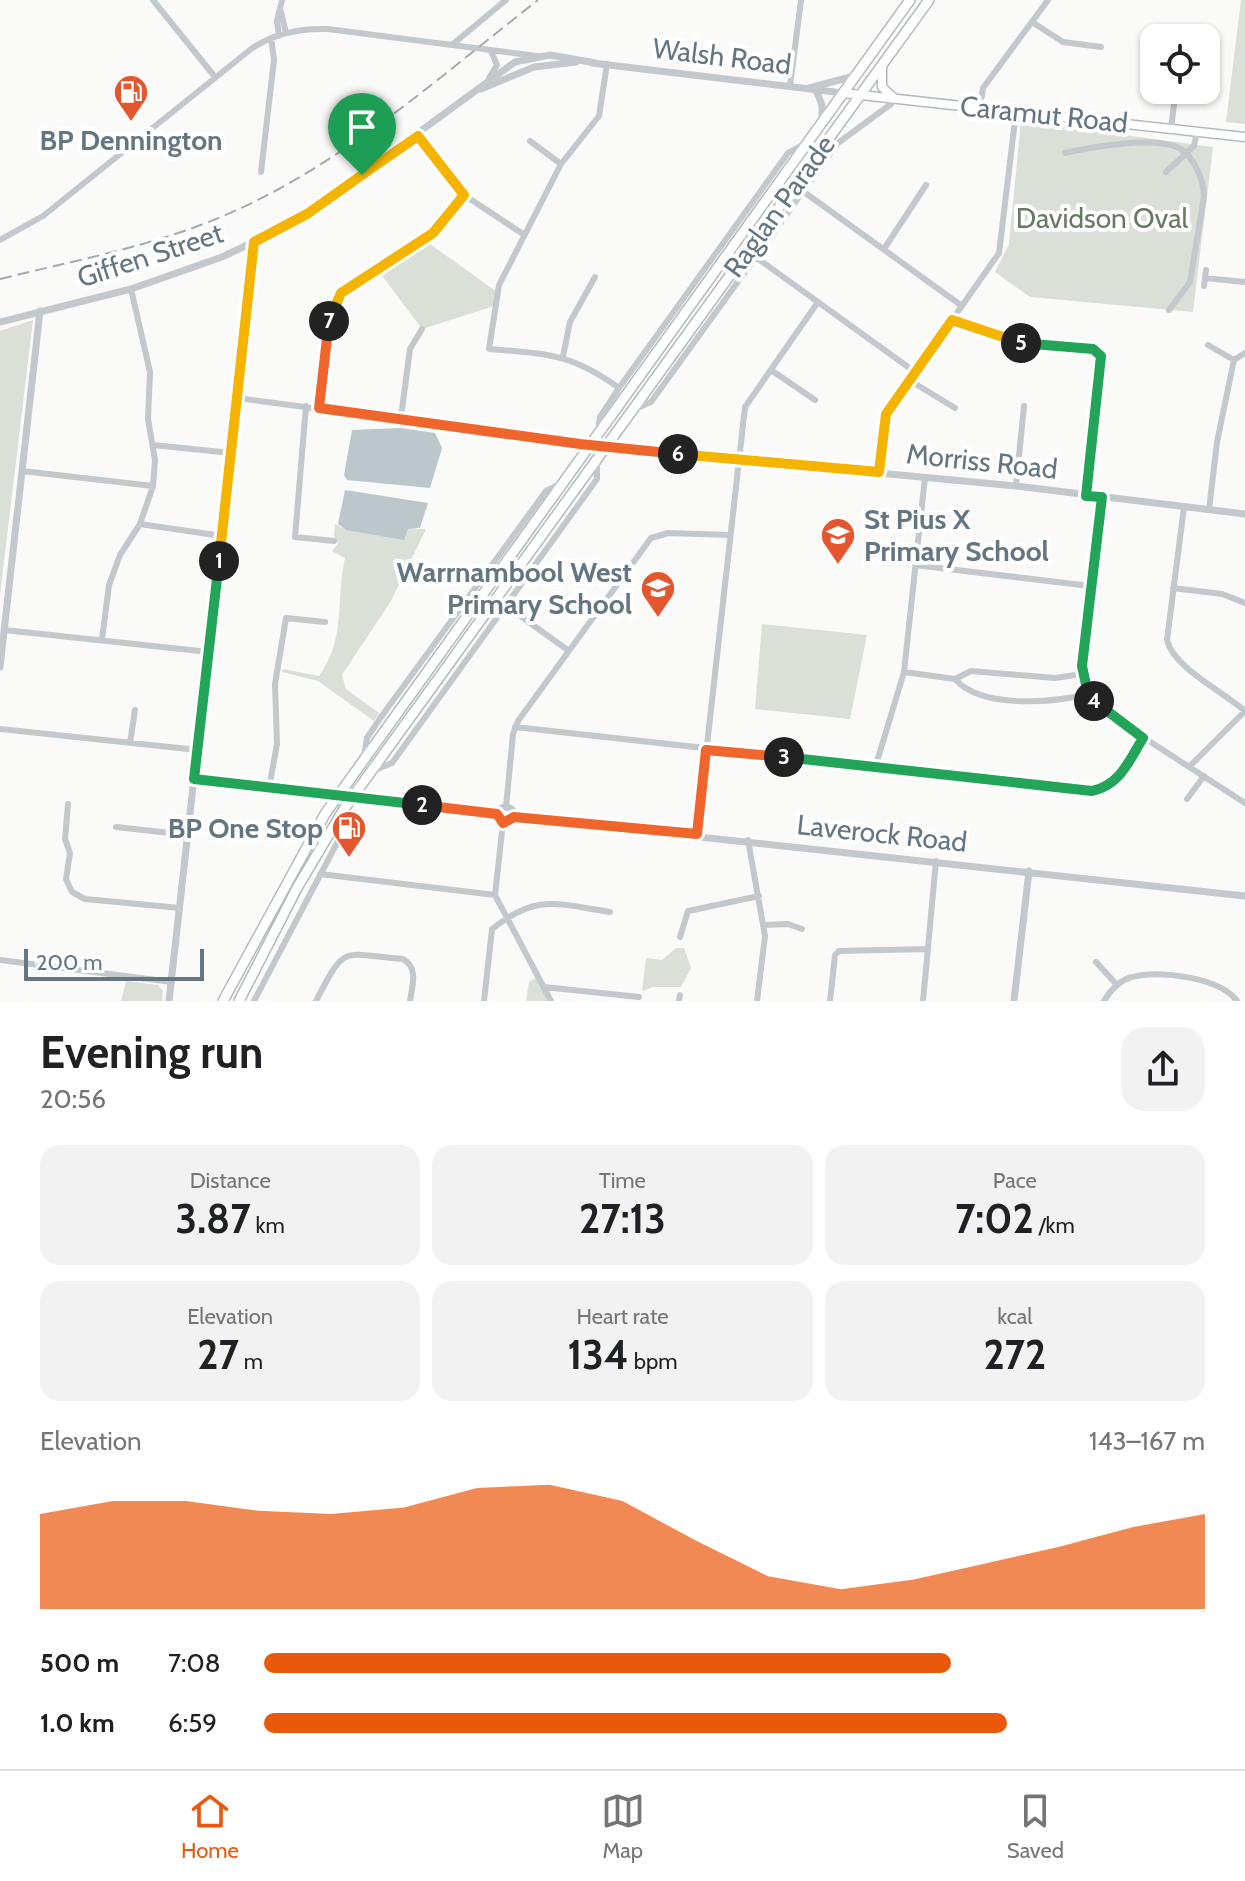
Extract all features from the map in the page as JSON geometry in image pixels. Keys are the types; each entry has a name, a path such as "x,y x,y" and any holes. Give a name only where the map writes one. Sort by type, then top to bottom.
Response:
{"highway":[{"name":"Raglan Parade","path":"223,1001 304,848 337,797 910,0"},
{"name":"Raglan Parade","path":"239,1001 297,888 353,797 628,412 836,138 860,95 929,0"},
{"path":"820,124 836,138"}],"main road":[{"path":"882,65 882,87 894,101"},
{"name":"Caramut Road","path":"843,93 894,101 1245,137"}],"street":[{"path":"153,0 215,77"},
{"path":"453,44 506,0"},
{"path":"790,86 801,0"},
{"path":"980,108 983,88 1048,0"},
{"path":"1032,22 1063,42 1101,47"},
{"name":"Walsh Road","path":"278,36 298,29 328,29 843,93"},
{"path":"0,240 43,216 215,77 278,36"},
{"path":"261,172 278,36"},
{"path":"489,50 498,63 489,78"},
{"name":"Walsh Road","path":"489,50 513,67 596,63"},
{"path":"500,50 513,67"},
{"name":"Walsh Road","path":"513,67 537,56"},
{"path":"607,64 599,116 561,164 523,234 494,300 489,349 563,356 591,368 619,388"},
{"name":"Giffen Street","path":"0,322 131,289 222,257 254,242 307,214 418,136 489,78 513,67"},
{"name":"Giffen Street","path":"462,101 513,67"},
{"path":"807,88 858,75"},
{"path":"816,90 822,105 820,124"},
{"name":"Raglan Parade","path":"628,412 651,402 804,192 836,138 894,101"},
{"path":"1171,128 1174,104"},
{"path":"879,472 886,414 999,253 1016,112"},
{"path":"1166,172 1196,143 1197,131"},
{"path":"418,136 464,195 523,234"},
{"path":"530,141 561,164"},
{"name":"Raglan Parade","path":"598,435 600,417 619,388 788,153 805,144"},
{"path":"1065,153 1095,146 1145,145 1176,147 1187,154 1204,184 1204,197 1190,282 1169,310"},
{"path":"884,249 926,185"},
{"path":"804,192 962,306"},
{"path":"319,408 331,313 341,293 433,233 464,195"},
{"path":"169,1001 254,242"},
{"path":"757,258 915,372"},
{"path":"563,356 570,322 595,277"},
{"path":"1205,278 1245,282"},
{"path":"102,639 109,585 120,555 140,524 153,486 148,362 131,289"},
{"path":"697,834 745,407 818,302"},
{"path":"0,667 40,311"},
{"path":"952,320 1017,343 1099,352 1102,364 1086,496"},
{"path":"401,417 410,349 422,329"},
{"path":"1208,345 1234,360"},
{"path":"1209,510 1217,442 1234,360 1245,353"},
{"path":"771,370 815,400"},
{"path":"909,380 955,408"},
{"name":"Morriss Road","path":"237,398 401,417 605,447 1016,486 1245,514"},
{"path":"306,406 295,537 334,541"},
{"path":"1016,486 1024,406"},
{"path":"153,445 231,453"},
{"name":"Raglan Parade","path":"375,770 392,763 597,479 597,456"},
{"path":"22,471 153,486"},
{"path":"876,765 904,672 925,477"},
{"path":"1102,497 1082,674 1088,694 1101,710 1245,803"},
{"path":"1184,507 1167,640 1169,651 1185,669 1201,676 1245,711 1189,767"},
{"path":"140,524 222,536"},
{"path":"503,823 514,817 506,807 515,727 651,538 668,533 723,538 730,535"},
{"path":"915,565 1090,586"},
{"path":"1173,588 1222,594 1245,603"},
{"path":"505,605 569,651"},
{"path":"269,788 277,744 275,684 286,618 325,622"},
{"path":"3,627 209,652"},
{"path":"904,672 955,679 971,671 1055,678 1082,674"},
{"path":"955,679 964,690 977,696 1039,702 1088,694"},
{"path":"130,743 135,710"},
{"path":"515,727 1092,791 1108,787 1119,777 1143,738"},
{"path":"0,729 198,750"},
{"path":"1187,799 1204,776"},
{"path":"194,779 497,814 506,807"},
{"path":"68,804 65,839 70,857 66,879 72,892 85,899 180,908"},
{"name":"Raglan Parade","path":"254,1001 348,822 342,813"},
{"path":"497,814 503,823 495,895 551,1001"},
{"name":"Laverock Road","path":"514,817 697,834 1245,896"},
{"path":"116,827 188,835"},
{"path":"748,840 764,925 757,1001"},
{"path":"923,1001 936,861"},
{"path":"1014,1001 1029,871"},
{"path":"320,874 495,895"},
{"path":"680,937 688,911 759,896"},
{"path":"484,1001 492,929 507,917 539,902 610,912"},
{"path":"764,925 788,924 802,929"},
{"path":"830,1001 835,955 839,951 928,949"},
{"path":"316,1001 336,962 343,956 352,955 403,959 410,963 414,972 410,1001"},
{"path":"0,960 172,982"},
{"path":"1096,962 1117,985"},
{"path":"1104,1001 1117,985 1141,975 1204,980 1222,985 1237,1001"},
{"path":"544,987 639,997"}],"green space":[{"path":"1241,0 1245,0 1245,124 1226,122"},
{"name":"Davidson Oval","path":"1021,121 1213,147 1193,312 1030,297 995,272 1009,244"},
{"path":"423,239 497,292 494,306 422,329 377,269"},
{"path":"33,320 0,595 0,331"},
{"path":"335,524 346,530 426,529 391,601 342,675 346,689 379,713 374,721 318,681 282,672 283,669 319,676 328,662 337,633 345,558 332,551 338,544 334,536"},
{"path":"762,624 867,635 850,719 755,709"},
{"path":"676,948 684,948 691,968 681,987 653,987 642,991 646,958 662,960"},
{"path":"538,976 551,1001 526,1001 529,982"},
{"path":"126,981 158,985 163,991 162,1001 121,1001"}],"shaded area":[{"path":"401,428 435,433 442,448 430,488 347,480 344,475 352,430"},
{"path":"345,490 428,503 420,528 408,529 404,540 346,530 338,524"}],"railway":[{"path":"0,279 122,250 181,232 239,209 280,188 357,140 538,0"}],"place":[{"name":"BP Dennington","path":"131,123"},
{"name":"St Pius X Primary School","path":"838,566"},
{"name":"Warrnambool West Primary School","path":"658,619"},
{"name":"BP One Stop","path":"349,859"}],"route":[{"path":"418,136 464,195 433,233 341,293 335,301 319,408 630,450 879,472 886,414 952,320 1017,343 1099,352 1102,364 1086,496 1102,497 1082,674 1088,694 1101,710 1143,738 1119,777 1108,787 1092,791 876,765 706,750 697,834 514,817 510,822 503,823 497,814 194,779 254,242 307,214 362,175 418,136"}]}
